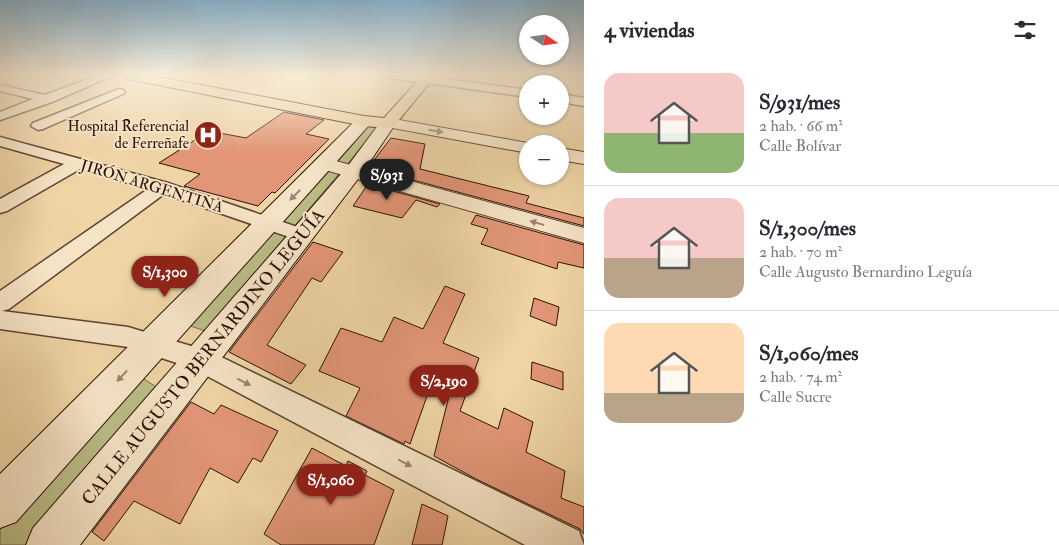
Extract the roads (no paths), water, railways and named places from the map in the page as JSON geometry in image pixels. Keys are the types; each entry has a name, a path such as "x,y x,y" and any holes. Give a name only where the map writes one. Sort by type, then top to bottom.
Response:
{"main road":[{"path":"277,100 374,117"},
{"path":"287,100 519,146"},
{"name":"CALLE AUGUSTO BERNARDINO LEGUÍA","path":"50,545 302,235 340,167 374,117 397,100"},
{"path":"569,156 584,158"},
{"path":"340,167 584,236"},
{"name":"CALLE AUGUSTO BERNARDINO LEGUÍA","path":"0,506 267,223 340,167"}],"street":[{"path":"0,116 43,100"},
{"path":"53,100 82,108"},
{"path":"38,126 99,100"},
{"name":"JIRÓN ARGENTINA","path":"0,141 162,187 302,235"},
{"path":"0,206 78,163"},
{"path":"0,303 162,187"},
{"path":"0,320 128,337 200,360 565,545"}],"place":[{"name":"Hospital Referencial de Ferreñafe","path":"208,135"}]}
